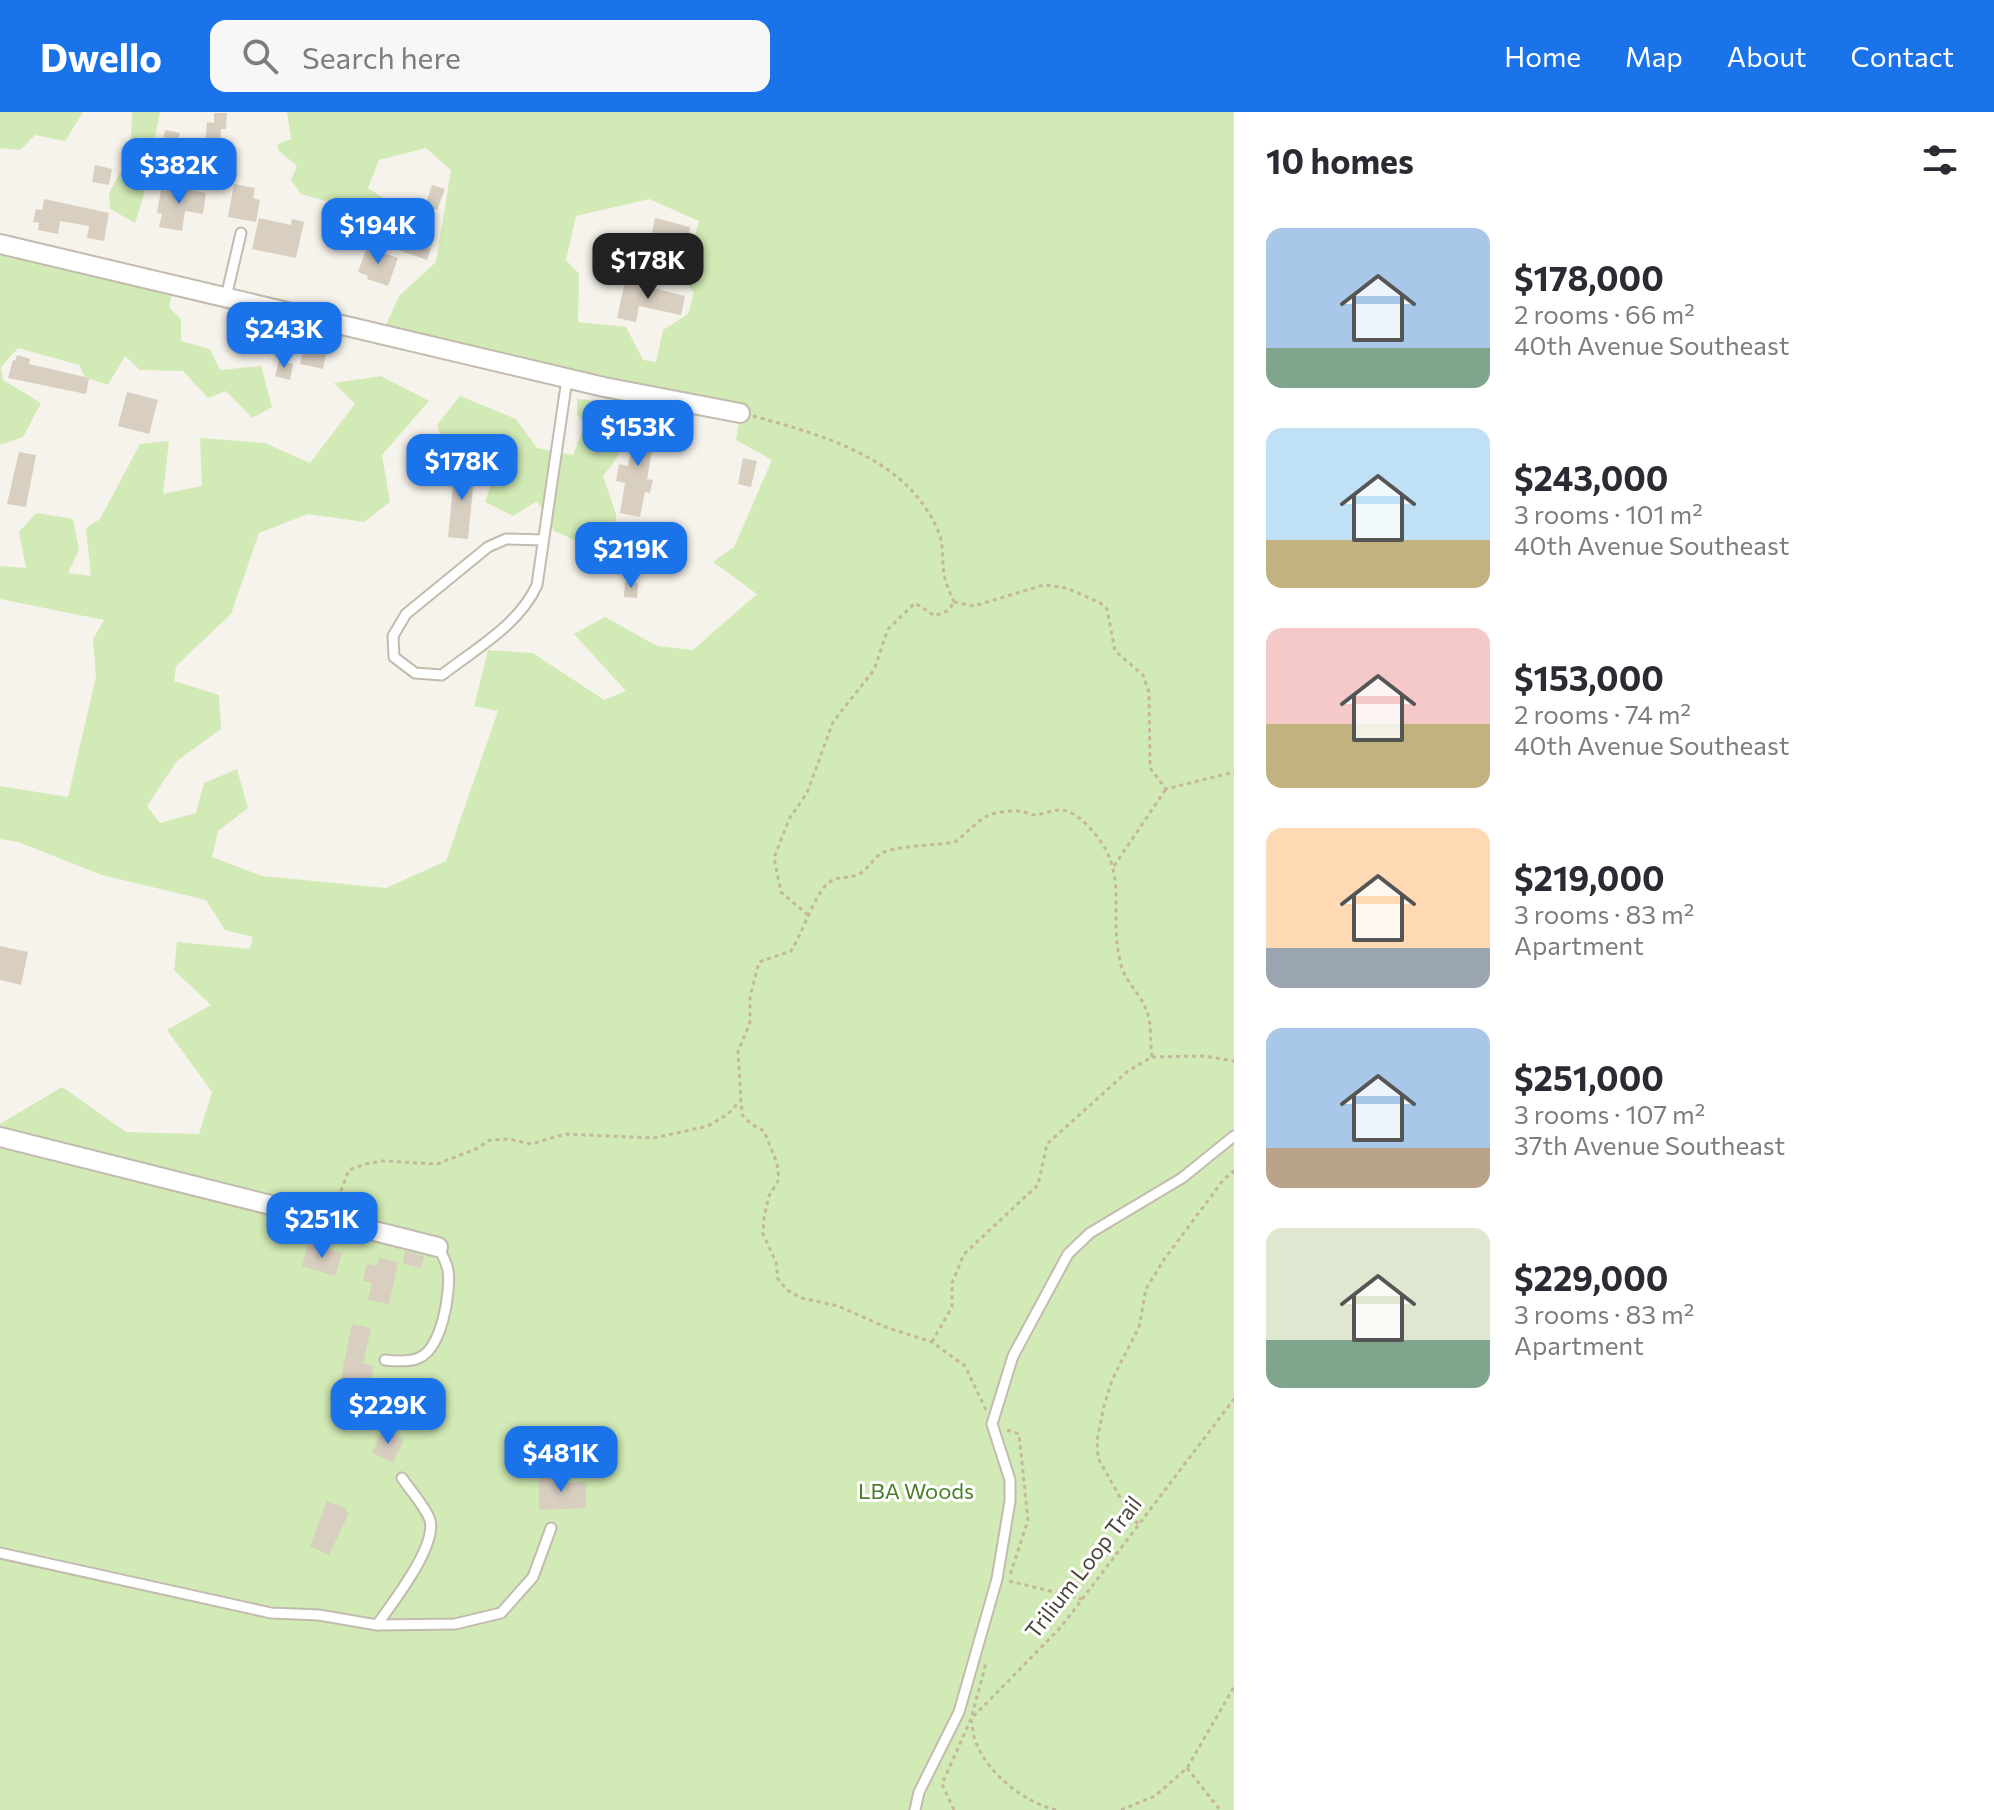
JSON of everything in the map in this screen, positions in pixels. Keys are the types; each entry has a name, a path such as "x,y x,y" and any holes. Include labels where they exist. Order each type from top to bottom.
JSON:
{"street":[{"path":"0,244 567,379 740,413"},
{"path":"0,1137 438,1247"}],"lane":[{"path":"226,297 241,233"},
{"path":"543,540 506,539 488,547 406,614 393,636 394,657 415,673 442,675 510,622 528,604 537,585 567,379"},
{"path":"915,1810 919,1792 959,1712 997,1579 1010,1501 1010,1480 992,1424 1013,1356 1055,1273 1068,1254 1090,1233 1182,1178 1234,1136"},
{"path":"385,1360 417,1359 424,1355 439,1334 448,1278 447,1265 438,1247"},
{"path":"377,1625 406,1582 431,1536 429,1519 402,1478"},
{"path":"0,1553 271,1613 319,1615 377,1625 455,1624 501,1613 533,1577 551,1528"}],"path":[{"path":"740,413 825,436 871,458 890,473 928,507 940,536 945,579 954,602"},
{"path":"954,602 974,606 1044,585 1067,588 1107,609 1115,651 1143,675 1149,692 1150,768 1166,789"},
{"path":"808,916 781,892 774,858 789,819 807,793 833,722 874,670 888,629 906,608 915,603 935,616 949,610 954,602"},
{"path":"1114,866 1166,789 1234,772"},
{"path":"1152,1057 1148,1011 1119,961 1114,866 1100,841 1078,815 1061,809 1036,815 1023,811 990,813 981,817 955,842 884,851 856,876 845,875 833,879 823,889 791,951 759,962 750,997 750,1022 738,1052 742,1115 764,1131 777,1163 779,1179 769,1196 763,1234 776,1262 778,1279 787,1290 801,1298 838,1306 888,1328 932,1342 952,1307 952,1283 964,1254 1038,1185 1047,1144 1128,1071 1152,1057 1203,1056 1234,1061"},
{"path":"331,1219 349,1170 365,1164 403,1161 437,1164 476,1149 490,1140 509,1139 531,1144 565,1134 654,1138 708,1126 728,1114 740,1101"},
{"path":"1138,1524 1098,1458 1097,1440 1104,1406 1112,1380 1139,1327 1146,1289 1224,1179 1234,1171"},
{"name":"Trilium Loop Trail","path":"1056,1810 1038,1805 1014,1789 999,1774 976,1744 971,1719 1061,1627 1234,1399"},
{"path":"997,1579 1082,1599"},
{"path":"1121,1810 1155,1796 1187,1768 1234,1687"},
{"path":"1187,1768 1220,1810"}],"green space":[{"path":"0,112 83,112 65,141 35,135 20,150 0,148"},
{"path":"132,112 160,112 135,223 110,209 109,193 130,155"},
{"name":"LBA Woods","path":"287,112 1234,112 1234,1810 0,1810 0,1124 62,1087 126,1132 199,1134 212,1092 167,1030 211,1005 174,970 177,942 250,949 253,937 225,930 206,900 102,875 18,842 0,839 0,786 68,797 96,677 93,639 104,620 0,599 0,566 26,568 19,532 36,513 73,519 79,550 68,573 91,576 86,528 100,519 140,444 169,441 163,494 202,486 200,438 265,443 310,463 355,404 334,383 381,376 429,401 382,455 390,502 364,522 308,514 259,533 231,614 176,666 174,681 219,695 221,729 177,761 147,806 160,823 196,813 204,783 237,769 248,808 218,831 212,857 262,876 386,888 446,861 498,711 474,706 488,650 533,653 604,700 626,691 574,634 605,617 657,646 693,650 757,594 713,562 734,547 772,460 736,440 740,413 382,334 399,296 436,262 451,170 426,148 379,160 368,188 394,205 390,219 301,194 291,180 297,166 278,150 278,144 291,139","holes":["649,199 699,221 683,278 694,293 688,314 663,330 656,362 643,360 626,327 578,322 579,274 566,260 576,216"]},
{"path":"0,244 174,285 169,307 181,319 181,341 210,349 220,370 261,366 272,407 252,418 226,391 208,398 183,371 140,370 125,356 108,385 85,377 79,365 18,348 1,367 3,380 41,403 23,437 0,445"},
{"path":"460,396 516,419 537,448 573,455 585,425 577,415 577,399 601,401 622,438 618,454 603,476 616,514 615,538 591,547 554,531 537,501 513,516 485,502 495,472 490,448 443,440 437,425"}],"building":[{"path":"214,113 227,113 226,129 221,129 220,143 205,142 207,122 214,123"},
{"path":"165,130 180,133 178,140 191,143 186,164 159,157"},
{"path":"95,165 112,169 109,185 92,182"},
{"path":"234,184 255,188 253,198 260,200 256,222 228,217"},
{"path":"432,185 445,189 437,210 425,206"},
{"path":"168,186 206,193 203,214 185,211 182,231 159,227 162,214 157,213 161,190 167,191"},
{"path":"44,199 109,213 104,241 87,238 89,226 60,221 58,234 38,230 39,223 33,222 36,209 42,210"},
{"path":"259,218 291,225 292,219 304,222 296,258 252,249"},
{"path":"655,218 690,227 688,238 652,233"},
{"path":"404,228 434,239 427,260 396,249"},
{"path":"367,247 398,258 388,286 367,279 368,276 358,272"},
{"path":"625,281 685,296 681,315 639,306 636,322 617,318"},
{"path":"304,344 327,349 323,369 300,364"},
{"path":"17,355 30,359 29,364 89,378 86,394 8,378"},
{"path":"279,361 293,364 290,380 275,376"},
{"path":"127,392 158,400 149,434 118,426"},
{"path":"642,416 661,423 654,440 647,479 653,480 650,493 645,492 640,517 620,513 625,483 616,481 619,464 628,466"},
{"path":"19,452 36,455 26,507 7,504"},
{"path":"743,458 757,461 751,487 738,484"},
{"path":"455,466 475,468 468,539 448,537"},
{"path":"625,582 638,583 637,598 624,597"},
{"path":"0,946 28,952 21,985 0,980"},
{"path":"308,1244 342,1253 335,1276 302,1266"},
{"path":"405,1251 424,1256 421,1268 403,1264"},
{"path":"379,1258 398,1262 389,1304 368,1300 372,1283 363,1281 367,1264 377,1266"},
{"path":"352,1324 371,1328 363,1363 374,1366 369,1388 340,1382"},
{"path":"382,1430 404,1439 393,1463 372,1453"},
{"path":"539,1477 562,1477 562,1483 586,1482 586,1508 539,1510"},
{"path":"327,1501 347,1509 349,1513 329,1555 310,1546"}]}
